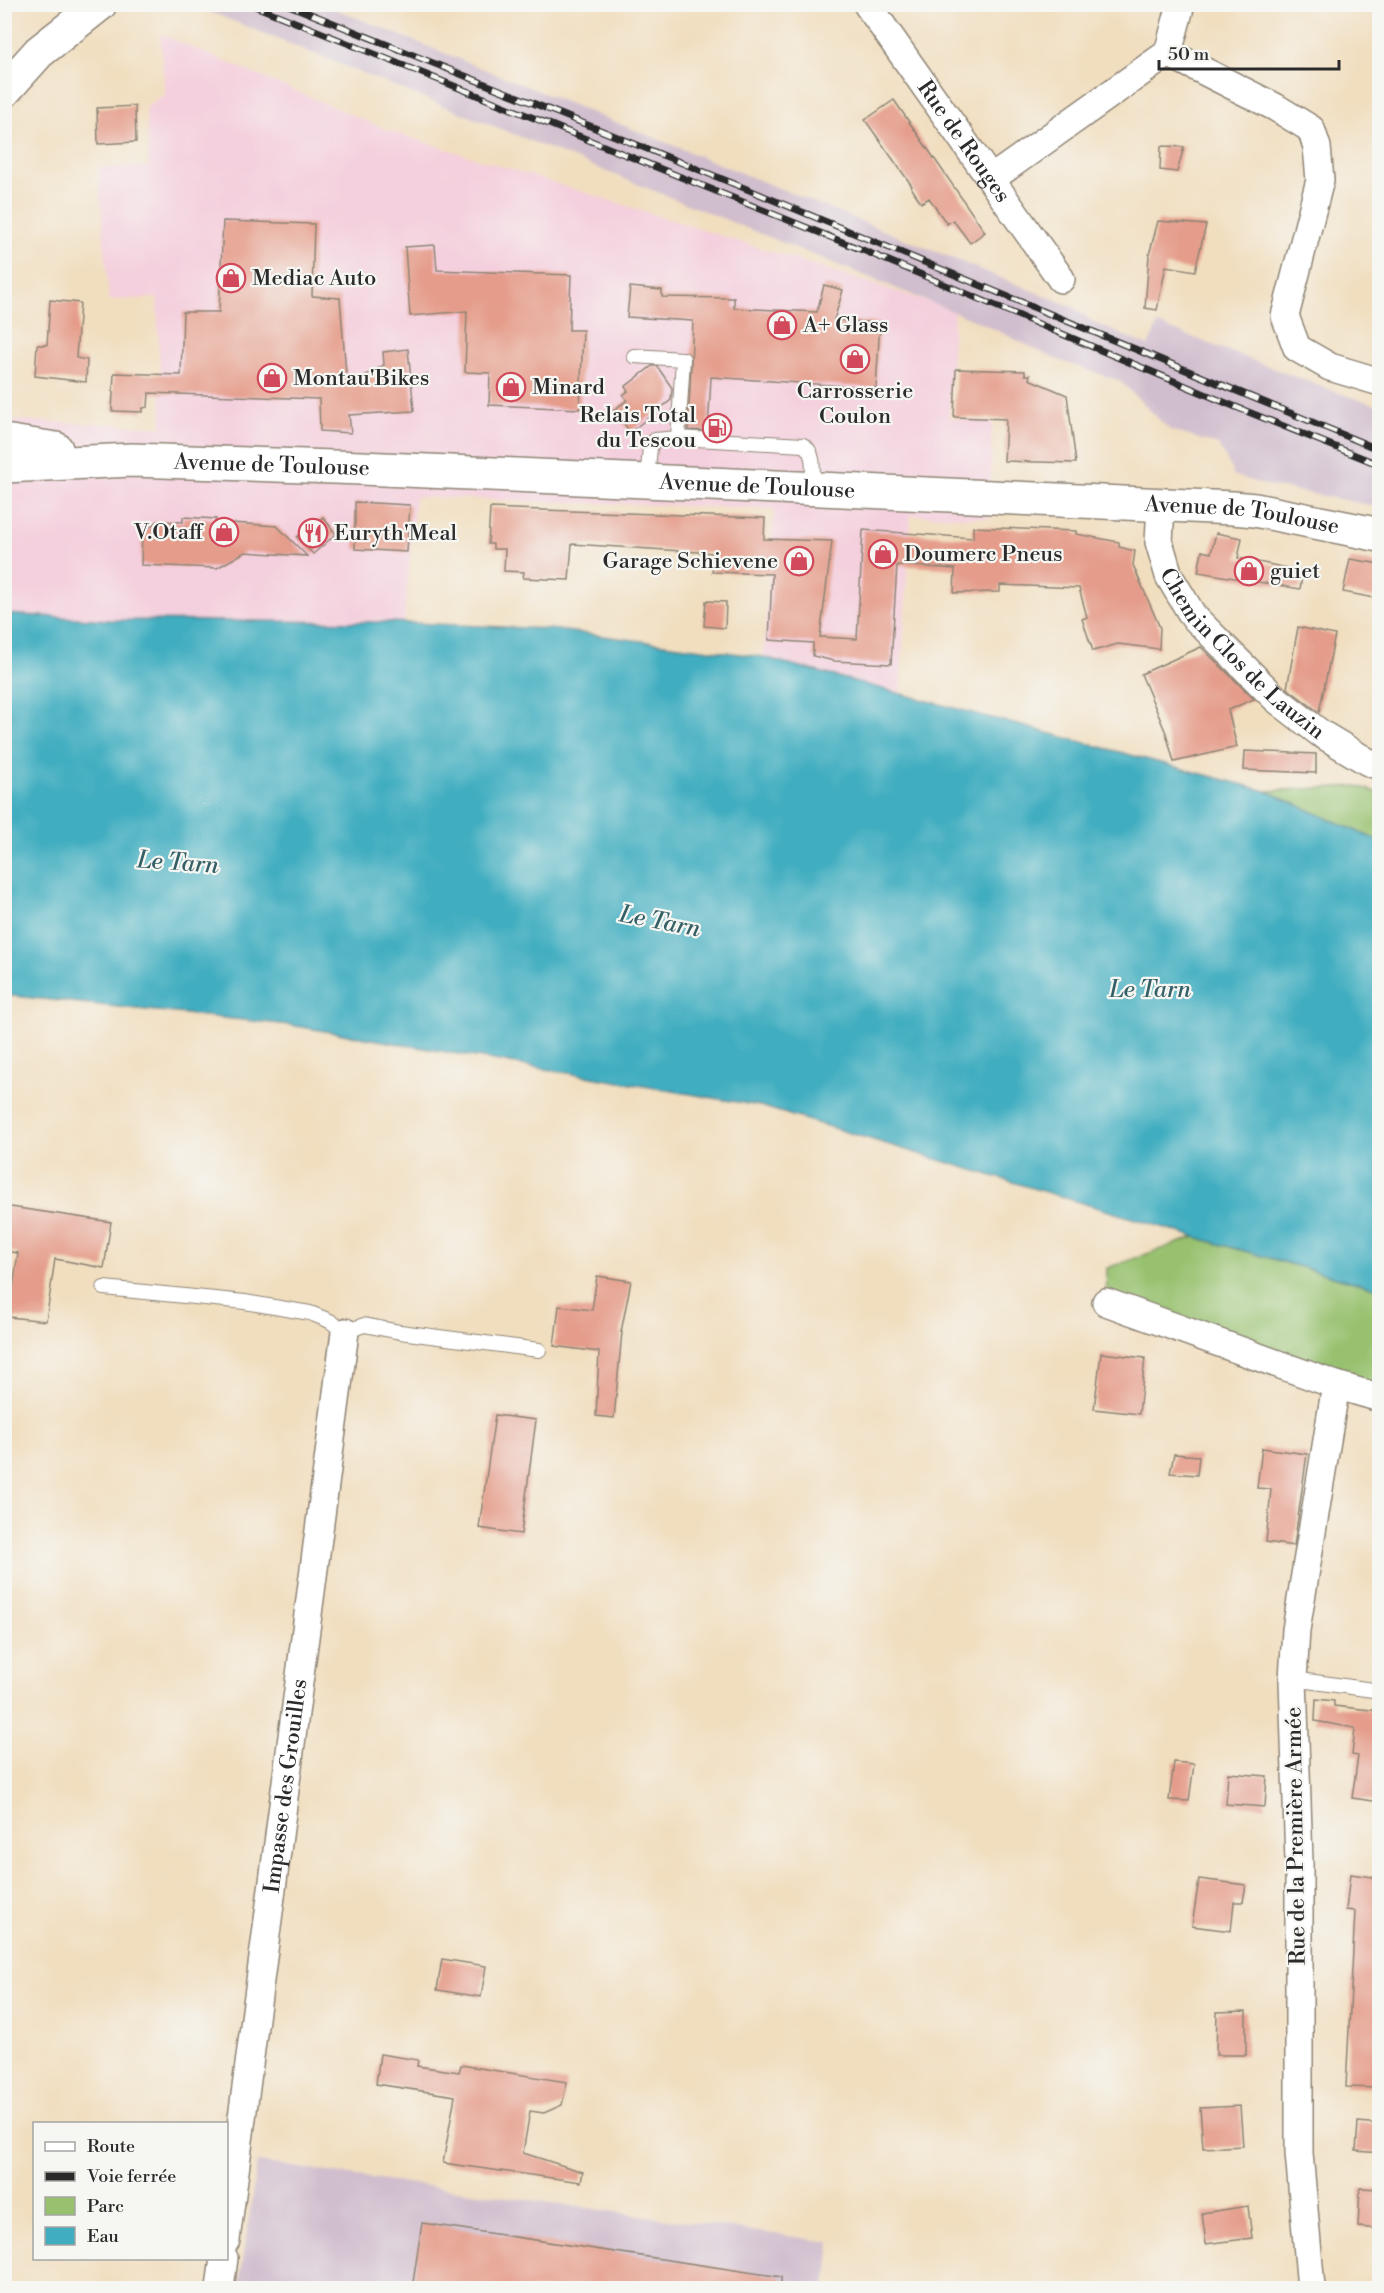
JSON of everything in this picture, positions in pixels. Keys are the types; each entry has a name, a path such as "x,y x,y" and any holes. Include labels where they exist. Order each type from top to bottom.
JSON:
{"main road":[{"path":"4,91 39,52 100,4"},
{"name":"Avenue de Toulouse","path":"4,441 132,460"},
{"name":"Avenue de Toulouse","path":"4,466 132,460 362,468 1161,505 1255,510 1380,535"}],"street":[{"name":"Rue de Rouges","path":"867,4 1061,279"},
{"path":"992,179 1168,53 1181,4"},
{"path":"1168,53 1275,107 1311,129 1317,147 1320,180 1285,316 1297,348 1330,367 1380,382"},
{"name":"Chemin Clos de Lauzin","path":"1161,505 1159,542 1169,576 1193,616 1276,699 1320,733 1368,762 1380,766"},
{"path":"1106,1302 1336,1385 1380,1398"},
{"name":"Impasse des Grouilles","path":"228,2225 345,1332"},
{"name":"Rue de la Première Armée","path":"1311,2289 1302,2211 1299,2153 1299,1862 1293,1679 1296,1630 1336,1385"},
{"path":"220,2289 224,2260"}],"lane":[{"path":"634,356 683,359 678,438"},
{"path":"647,481 650,447 655,440 678,438 803,445 812,455 812,489"},
{"path":"104,1288 245,1302 310,1313 330,1321 345,1332 364,1325 400,1332 539,1350"},
{"path":"1293,1679 1380,1691"}],"shaded area":[{"path":"193,5 325,5 1073,307 1093,322 1148,346 1158,324 1330,390 1379,406 1379,507 1261,484 1233,475 1218,445 1170,430 1120,381 1053,358 988,326 930,302"},
{"path":"160,34 390,131 930,302 954,312 949,418 992,422 990,518 911,515 900,693 763,657 774,509 415,497 404,623 109,620 5,614 5,420 162,427 157,298 109,300 98,168 149,166 146,107 165,94"},
{"path":"257,2162 831,2242 826,2288 239,2288"}],"green space":[{"path":"1357,786 1379,793 1379,841 1266,791"},
{"path":"1195,1237 1379,1289 1379,1398 1106,1302 1107,1268"}],"water":[{"name":"Le Tarn","path":"4,614 109,620 388,622 550,629 763,657 1266,791 1379,841 1379,1289 1195,1237 760,1106 290,1025 5,995"}],"building":[{"path":"894,100 985,232 970,243 953,220 947,224 929,198 921,203 912,186 865,120"},
{"path":"135,106 136,142 98,144 97,108"},
{"path":"1161,146 1184,147 1177,172 1160,170"},
{"path":"223,221 314,224 312,296 340,298 347,386 384,365 383,352 408,349 414,411 349,415 351,433 320,431 319,399 149,393 148,407 143,408 143,412 112,411 114,373 181,375 183,312 219,312"},
{"path":"1158,221 1206,225 1195,271 1166,266 1157,310 1145,308 1149,255"},
{"path":"435,245 437,270 571,275 569,330 583,330 580,409 489,405 490,373 465,372 467,311 410,316 405,247"},
{"path":"824,285 843,290 834,320 880,323 876,388 711,377 708,431 688,430 693,321 627,317 630,287 662,290 662,297 734,298 734,308 817,312"},
{"path":"50,300 80,303 76,358 87,360 86,382 35,376 37,345 47,345"},
{"path":"652,366 657,366 672,388 671,400 630,432 614,410 627,400 623,395 628,391 625,387"},
{"path":"956,369 1025,371 1025,375 1030,375 1029,379 1067,395 1076,463 1004,461 1006,419 954,417"},
{"path":"355,502 410,505 407,552 355,549"},
{"path":"490,508 765,518 764,539 832,541 820,637 857,639 863,530 973,538 973,527 1076,531 1076,534 1119,542 1119,547 1135,551 1133,565 1160,628 1159,649 1118,644 1093,651 1082,619 1087,617 1079,588 1000,585 1000,592 954,593 955,569 897,565 891,664 834,661 813,656 813,643 769,640 772,574 712,572 713,553 572,544 569,580 523,578 524,572 504,571 505,549 493,549 493,544 488,544"},
{"path":"183,517 216,519 215,522 277,526 307,556 245,552 217,568 141,565 142,533 158,521 183,522"},
{"path":"323,517 336,534 313,554 297,537"},
{"path":"1216,533 1242,538 1238,558 1303,571 1300,589 1198,572 1202,551 1211,553"},
{"path":"1350,559 1380,564 1380,599 1343,592"},
{"path":"706,601 726,602 725,628 704,626"},
{"path":"1298,627 1335,635 1319,712 1287,688"},
{"path":"1201,647 1254,699 1228,710 1237,747 1174,762 1166,733 1141,674"},
{"path":"1245,751 1316,754 1316,773 1244,770"},
{"path":"4,1206 111,1222 104,1268 55,1259 46,1321 9,1317 18,1253 4,1251"},
{"path":"597,1276 631,1281 621,1332 614,1418 596,1416 599,1352 554,1346 559,1306 592,1310"},
{"path":"1101,1353 1145,1358 1139,1414 1094,1409"},
{"path":"495,1415 536,1420 521,1534 479,1528"},
{"path":"1262,1448 1307,1454 1294,1546 1266,1542 1271,1489 1257,1488"},
{"path":"1174,1454 1199,1456 1197,1475 1170,1473"},
{"path":"1316,1699 1334,1701 1334,1706 1380,1711 1380,1802 1352,1798 1358,1756 1352,1755 1355,1728 1315,1721"},
{"path":"1174,1762 1194,1764 1189,1801 1169,1800"},
{"path":"1228,1773 1267,1776 1265,1807 1226,1804"},
{"path":"1350,1874 1380,1878 1380,2027 1377,2052 1380,2052 1380,2088 1346,2087 1355,1911 1346,1910"},
{"path":"1199,1879 1246,1885 1243,1902 1234,1902 1231,1931 1192,1926"},
{"path":"442,1959 486,1966 481,1997 437,1990"},
{"path":"1246,2011 1246,2055 1216,2055 1217,2012"},
{"path":"380,2054 418,2060 417,2066 459,2072 461,2065 567,2082 562,2105 544,2113 530,2111 523,2153 583,2172 581,2182 443,2163 455,2096 376,2084"},
{"path":"1240,2106 1243,2146 1203,2148 1200,2108"},
{"path":"1358,2122 1380,2124 1380,2153 1356,2151"},
{"path":"1360,2188 1380,2189 1380,2229 1358,2227"},
{"path":"1248,2206 1252,2238 1206,2244 1202,2213"},
{"path":"422,2223 781,2277 781,2289 412,2289"}],"railway":[{"path":"250,4 865,251 1380,465"},
{"path":"286,4 737,185 1380,450"}],"place":[{"name":"Mediac Auto","path":"231,278"},
{"name":"A+ Glass","path":"782,325"},
{"name":"Carrosserie Coulon","path":"855,359"},
{"name":"Montau'Bikes","path":"272,378"},
{"name":"Minard","path":"511,387"},
{"name":"Relais Total du Tescou","path":"717,428"},
{"name":"V.Otaff","path":"224,532"},
{"name":"Euryth'Meal","path":"313,533"},
{"name":"Doumerc Pneus","path":"883,554"},
{"name":"Garage Schievene","path":"799,561"},
{"name":"guiet","path":"1249,571"}]}
